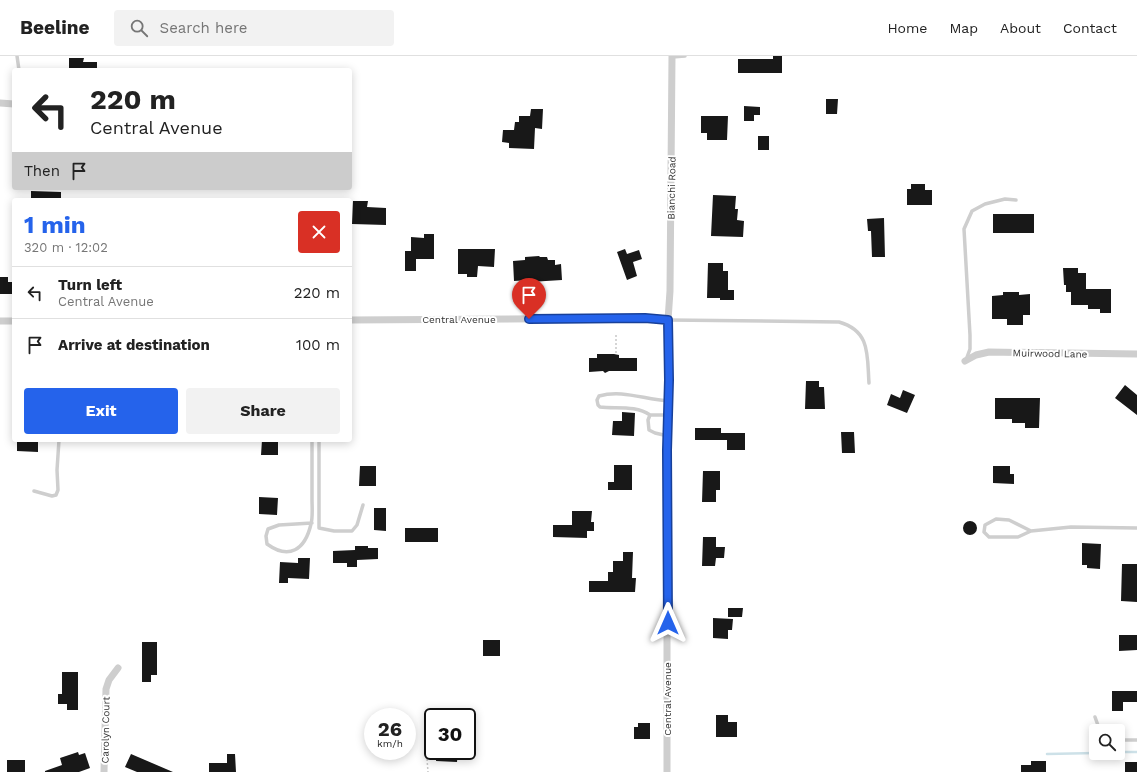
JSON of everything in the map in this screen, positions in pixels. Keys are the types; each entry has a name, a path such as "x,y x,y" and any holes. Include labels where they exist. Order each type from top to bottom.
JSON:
{"street":[{"name":"Bianchi Road","path":"668,320 670,291 672,56"},
{"path":"0,104 12,104"},
{"name":"Central Avenue","path":"352,320 645,318 668,320 667,772"},
{"path":"0,321 12,321"},
{"name":"Muirwood Lane","path":"965,361 976,355 989,352 1137,354"},
{"name":"Carolyn Court","path":"104,772 106,689 109,680 118,668"}],"lane":[{"path":"17,56 19,68"},
{"path":"672,56 685,56"},
{"path":"965,361 970,349 970,335 964,229 972,211 985,204 1005,199 1016,200"},
{"path":"668,320 839,322 850,325 858,331 863,338 866,350 869,383"},
{"path":"668,415 650,415 637,409 600,407 597,400 599,396 613,393 669,401"},
{"path":"650,415 648,420 649,430 668,436"},
{"path":"34,491 52,496 56,495 58,490 59,442"},
{"path":"312,442 312,523 306,540 292,552 284,553 275,550 267,544 266,536 268,529 279,525 312,523"},
{"path":"319,442 319,528 352,531 357,525 362,505"},
{"path":"1031,531 1009,520 996,519 985,525 984,532 989,537 1018,537 1031,531 1071,527 1137,528"},
{"path":"1095,717 1098,724"},
{"path":"1125,740 1137,740"}],"path":[{"path":"616,335 616,355"},
{"path":"427,760 428,772"}],"building":[{"path":"773,56 782,56 782,73 738,73 738,59 773,59"},
{"path":"69,58 84,58 83,62 97,62 97,68 69,68"},
{"path":"826,99 838,99 837,114 826,114"},
{"path":"744,106 760,107 760,115 754,115 754,121 744,121"},
{"path":"531,109 543,109 542,129 535,128 534,149 509,148 509,143 502,142 503,130 514,130 515,122 519,122 519,116 530,116"},
{"path":"701,116 728,116 727,140 707,140 707,133 701,133"},
{"path":"758,136 769,136 769,150 758,150"},
{"path":"911,184 925,184 925,190 932,190 932,205 907,205 907,189 911,189"},
{"path":"31,191 61,192 61,198 31,198"},
{"path":"713,195 736,196 735,209 738,209 737,220 744,221 743,237 711,236"},
{"path":"353,201 368,201 367,207 386,208 386,225 352,224"},
{"path":"993,214 1034,214 1034,233 993,233"},
{"path":"884,218 885,257 872,257 871,231 868,231 867,219"},
{"path":"424,234 434,234 434,259 416,259 416,271 405,271 405,251 411,251 411,237 424,238"},
{"path":"458,249 495,249 494,267 478,266 477,277 467,277 467,274 458,274"},
{"path":"625,249 627,254 639,250 642,259 633,262 637,276 627,280 617,252"},
{"path":"525,257 547,257 548,260 555,260 555,265 561,264 562,280 530,282 530,280 514,281 513,261 525,260"},
{"path":"708,263 723,263 723,271 728,271 728,290 734,290 734,300 707,298"},
{"path":"1063,268 1078,268 1078,273 1086,273 1086,289 1111,289 1111,313 1100,313 1100,309 1088,309 1088,305 1071,305 1071,292 1066,292"},
{"path":"0,277 8,277 8,282 12,282 12,294 0,294"},
{"path":"1003,292 1019,292 1019,295 1030,294 1030,315 1023,315 1023,325 1007,325 1007,319 992,319 992,296 1003,295"},
{"path":"597,354 614,354 619,355 619,358 637,358 637,371 609,371 605,373 603,371 589,372 589,358 597,358"},
{"path":"806,381 819,381 819,387 824,387 825,409 805,409"},
{"path":"1125,385 1137,395 1137,415 1115,398"},
{"path":"903,390 915,395 907,413 887,405 891,394 900,398"},
{"path":"995,398 1040,398 1039,428 1025,428 1025,423 1012,423 1012,419 995,419"},
{"path":"622,412 635,413 634,436 612,435 613,421 622,421"},
{"path":"695,428 721,428 721,433 745,433 745,450 727,450 727,440 695,440"},
{"path":"841,432 854,432 855,453 842,453"},
{"path":"17,442 38,442 38,452 17,451"},
{"path":"262,442 278,442 278,455 261,455"},
{"path":"614,465 632,465 632,490 608,490 608,482 614,482"},
{"path":"360,466 376,466 376,486 359,486"},
{"path":"993,466 1010,466 1010,474 1014,474 1014,484 993,483"},
{"path":"703,471 720,471 720,490 716,490 716,502 702,502"},
{"path":"259,497 278,498 277,515 259,514"},
{"path":"374,508 386,508 386,531 374,530"},
{"path":"572,511 592,511 591,522 594,522 594,531 587,531 587,538 553,537 553,525 572,525"},
{"path":"970,521 975,523 977,528 975,533 970,535 965,533 963,528 965,523"},
{"path":"405,528 438,528 438,542 405,542"},
{"path":"703,537 716,537 716,547 725,547 724,558 716,558 715,566 702,566"},
{"path":"1082,543 1101,544 1100,569 1087,568 1087,565 1082,565"},
{"path":"355,546 378,548 378,559 357,560 357,567 347,567 347,563 333,563 333,551 355,550"},
{"path":"623,552 633,552 632,578 636,578 635,592 589,592 589,581 608,581 608,572 613,572 613,561 623,561"},
{"path":"298,558 310,558 309,579 288,578 288,583 279,583 280,562 298,563"},
{"path":"1122,564 1137,564 1137,602 1121,601"},
{"path":"728,608 743,608 742,617 728,617"},
{"path":"713,618 733,619 732,630 728,630 728,639 713,638"},
{"path":"1119,635 1137,635 1137,650 1119,651"},
{"path":"483,640 500,640 500,656 483,656"},
{"path":"142,642 157,642 157,675 151,675 151,682 142,682"},
{"path":"62,672 78,672 78,710 67,710 67,704 58,704 58,694 62,694"},
{"path":"1112,691 1137,691 1137,702 1123,702 1123,711 1112,711"},
{"path":"716,715 728,715 728,722 737,722 737,737 716,737"},
{"path":"638,723 650,723 650,739 634,739 634,727 638,727"},
{"path":"78,752 79,755 85,753 90,768 79,772 45,772 62,765 60,758"},
{"path":"131,754 173,772 137,772 125,767"},
{"path":"227,754 235,754 236,772 209,772 209,763 227,763"},
{"path":"7,760 25,760 25,772 7,772"},
{"path":"436,760 457,760 457,762"},
{"path":"1031,761 1046,761 1046,772 1021,772 1021,765 1031,765"},
{"path":"1125,762 1137,762 1137,772 1125,772"}],"waterway":[{"path":"1125,752 1137,752"},
{"path":"1047,754 1089,753"}],"route":[{"path":"529,319 645,318 668,320 668,623"}]}
